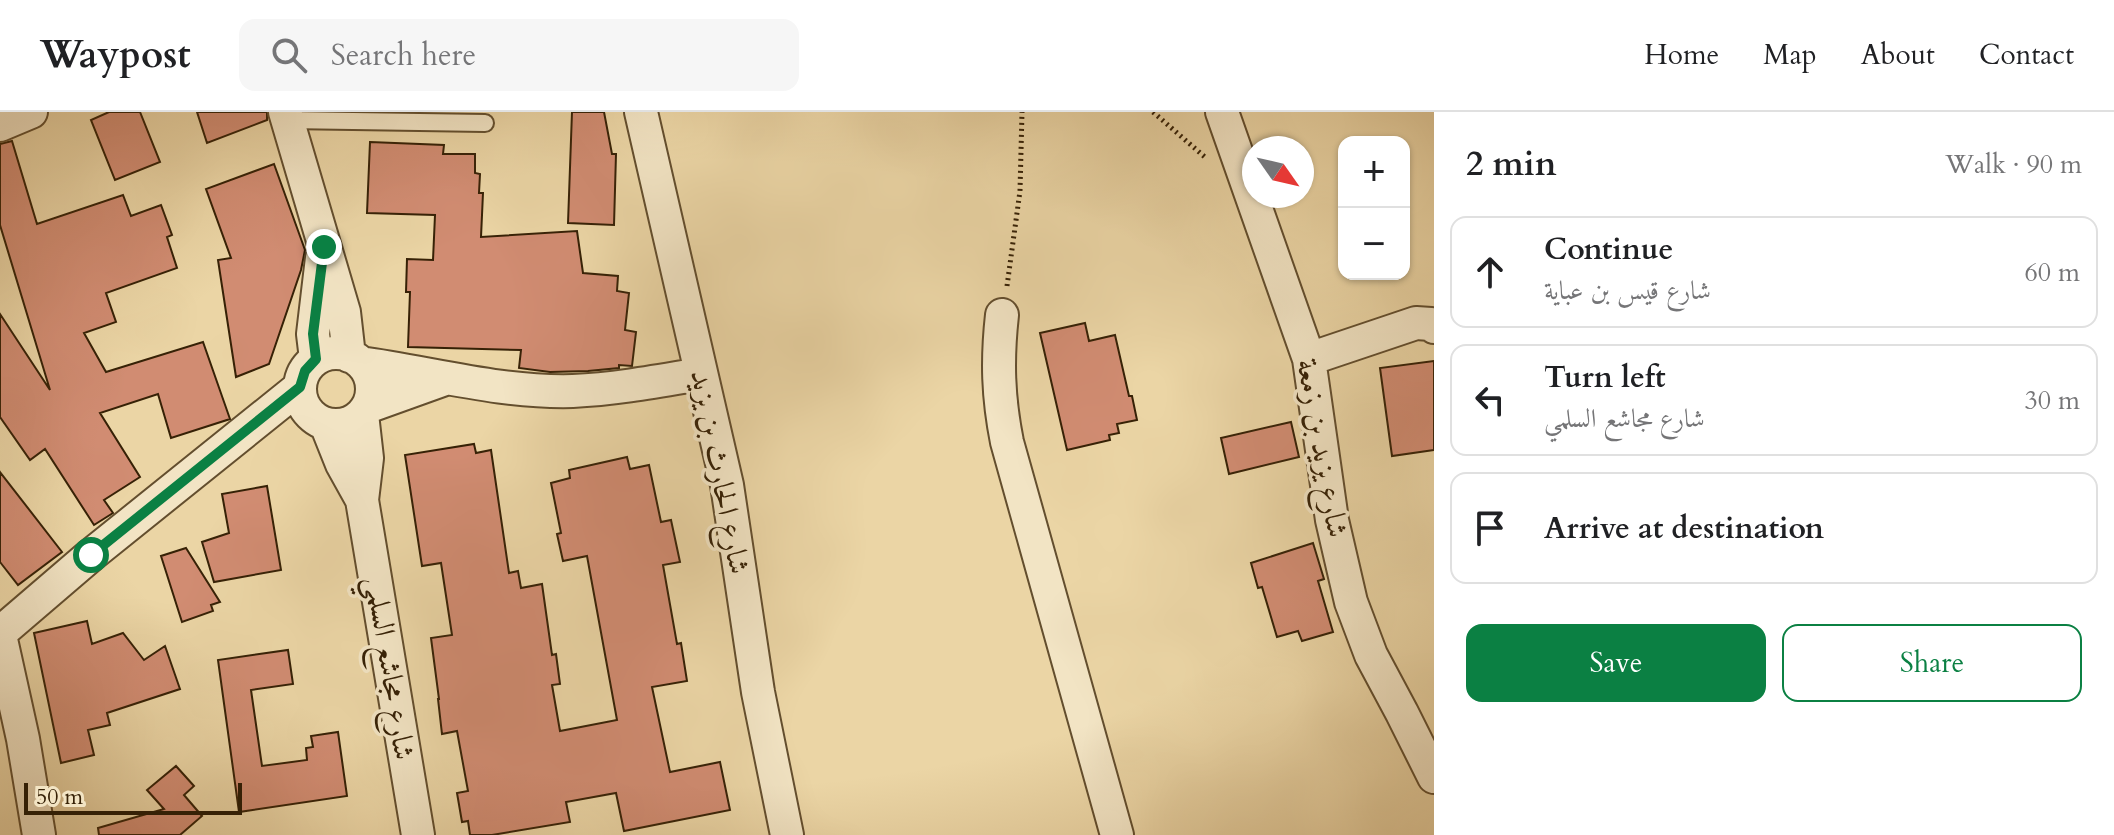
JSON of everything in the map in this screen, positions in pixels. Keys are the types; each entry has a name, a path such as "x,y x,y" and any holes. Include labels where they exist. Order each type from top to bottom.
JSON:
{"street":[{"path":"0,125 31,112"},
{"name":"شارع الحارث بن يزيد","path":"641,112 727,485 758,692 787,835"},
{"name":"شارع يزيد بن زمعة","path":"1222,112 1309,359 1332,520 1351,602 1371,655 1434,777"},
{"path":"286,116 344,312 355,360 368,373 372,384 371,396 364,411"},
{"path":"316,359 313,334 324,247"},
{"path":"1002,315 998,378 1007,442 1117,835"},
{"path":"1309,359 1416,323 1434,327"},
{"path":"320,421 303,404 300,387 305,371 316,359 332,353 445,379 515,388 573,391 701,374"},
{"path":"237,436 303,422 345,424 364,411 445,379"},
{"path":"39,835 23,739 0,634 91,555 300,387"},
{"name":"شارع مجاشع السلمي","path":"364,411 367,458 362,500 418,835"},
{"name":"شارع مجاشع السلمي","path":"320,421 362,500"}],"lane":[{"path":"286,116 485,123"}],"path":[{"path":"1002,315 1020,191 1022,112"}],"building":[{"path":"109,112 140,112 160,162 115,180 91,120"},
{"path":"197,112 267,112 267,120 207,143"},
{"path":"572,112 604,112 612,154 616,154 614,225 568,223"},
{"path":"12,141 37,224 123,195 131,216 161,205 172,235 167,237 177,268 106,293 116,322 84,333 106,372 203,342 230,419 171,438 158,394 100,413 140,477 104,500 113,513 94,525 45,449 30,460 0,417 0,314 50,390 0,225 0,144"},
{"path":"370,142 444,145 443,154 475,154 475,173 480,174 479,193 483,193 481,237 577,231 583,273 618,276 617,291 629,293 625,330 636,332 632,366 550,372 519,368 521,350 408,347 410,292 406,292 407,259 433,260 435,215 367,213"},
{"path":"274,164 305,250 269,364 236,377 218,260 231,258 206,189"},
{"path":"1085,323 1089,341 1115,335 1137,420 1117,424 1119,433 1109,435 1110,440 1067,450 1040,333"},
{"path":"1434,361 1434,450 1392,456 1380,368"},
{"path":"1291,422 1299,457 1229,474 1221,438"},
{"path":"474,444 476,453 491,450 509,573 518,571 521,588 542,584 552,655 556,654 560,684 552,685 560,731 617,720 587,556 563,561 551,483 570,478 569,470 627,457 630,469 649,465 661,522 671,520 680,562 663,565 687,681 652,687 670,772 720,762 730,810 624,831 616,793 566,802 570,822 492,835 470,835 468,821 462,822 457,793 468,791 457,731 442,734 431,638 452,635 441,563 422,566 405,455"},
{"path":"0,472 62,552 18,585 0,562"},
{"path":"267,486 281,570 214,582 202,542 229,533 222,494"},
{"path":"1313,543 1324,579 1318,581 1333,632 1302,641 1298,631 1277,637 1262,587 1258,588 1251,563"},
{"path":"186,548 220,602 211,605 213,611 182,622 161,556"},
{"path":"87,621 92,644 123,633 144,660 165,646 180,689 107,713 110,725 88,730 94,755 61,763 34,633"},
{"path":"288,650 293,684 251,690 262,766 307,760 306,748 313,747 311,736 338,732 347,796 239,812 218,660"},
{"path":"176,766 194,786 184,795 202,816 180,835 99,835 98,828 164,809 147,790"}],"route":[{"path":"91,555 300,387 301,378 316,359 313,334 324,247"}]}
